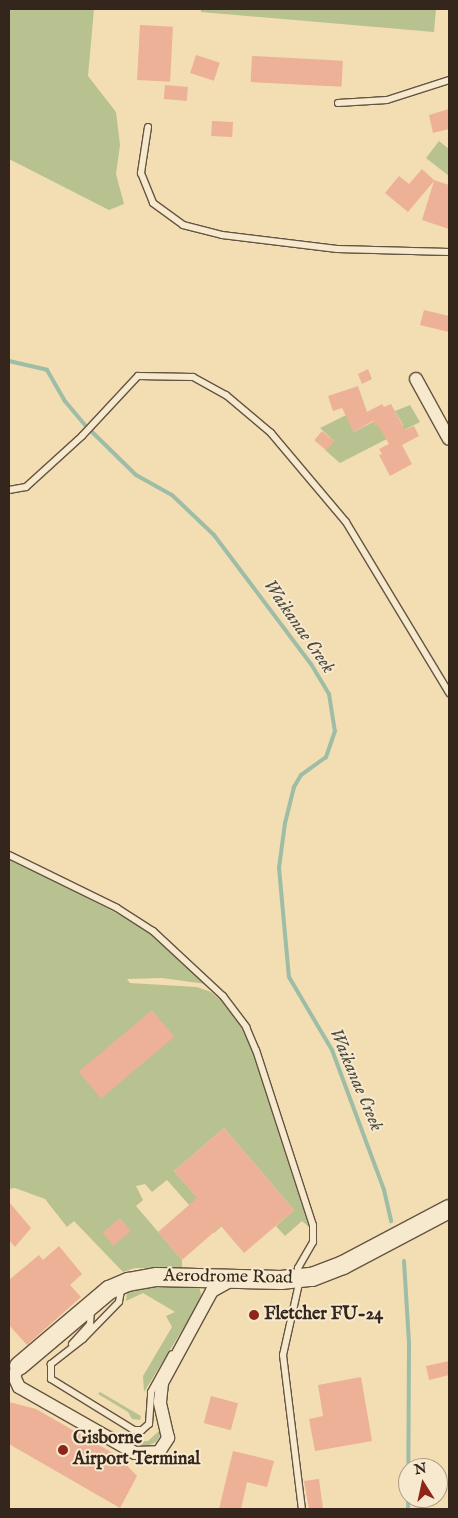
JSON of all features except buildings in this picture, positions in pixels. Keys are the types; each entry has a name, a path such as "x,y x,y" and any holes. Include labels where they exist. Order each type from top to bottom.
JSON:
{"street":[{"path":"416,378 449,439"},
{"name":"Aerodrome Road","path":"20,1366 94,1302 128,1282 157,1277 300,1279 335,1269 449,1209"},
{"path":"20,1366 14,1376 19,1387 135,1453 149,1455 162,1450 167,1441 160,1388 185,1337 215,1287 231,1280 248,1279"}],"lane":[{"path":"338,103 387,100 449,80"},
{"path":"148,127 141,173 153,203 183,226 222,236 337,249 449,252"},
{"path":"9,490 26,487 82,436 138,376 193,377 226,395 271,433 346,522 449,693"},
{"path":"9,855 117,908 153,931 202,975 246,1027 314,1225 313,1242 298,1268 300,1279 283,1355 302,1509"},
{"path":"70,1346 83,1339 108,1310 119,1302 122,1287 128,1282"},
{"path":"94,1302 90,1324 51,1364 51,1379 140,1431 149,1425 152,1388 185,1337"}],"green space":[{"path":"9,9 94,9 88,76 116,112 120,145 116,174 124,204 109,210 9,159"},
{"path":"201,9 436,9 434,32 201,12"},
{"path":"439,141 449,149 449,176 426,158"},
{"path":"410,405 420,422 340,463 325,450 334,441 320,428 346,415 354,432 373,422 381,423 387,434 403,425 395,411"},
{"path":"9,858 134,922 162,942 206,984 162,978 127,979 130,983 197,987 211,992 223,1002 241,1027 252,1050 309,1227 302,1221 285,1236 276,1226 294,1210 224,1128 174,1171 222,1226 214,1233 167,1180 152,1192 145,1184 136,1186 143,1200 136,1206 182,1260 182,1268 135,1268 123,1272 74,1221 67,1227 45,1199 15,1188 9,1189"},
{"path":"199,1286 202,1298 144,1392 143,1376 172,1327 166,1316 175,1312 143,1293 126,1301 127,1292 149,1287"},
{"path":"100,1392 141,1416 140,1420 132,1419 128,1412 98,1394"},
{"path":"108,1428 134,1442 148,1441 159,1431 161,1434 156,1442 145,1447 129,1443"}],"waterway":[{"name":"Waikanae Creek","path":"9,361 47,370 64,400 86,426 136,475 172,495 214,535 311,664 329,694 335,731 326,757 301,775 294,787 285,823 279,868 289,977 332,1050 384,1190 391,1221"},
{"name":"Waikanae Creek","path":"404,1261 409,1343 408,1509"}],"place":[{"name":"Fletcher FU-24","path":"254,1315"},
{"name":"Gisborne Airport Terminal","path":"63,1450"}]}
